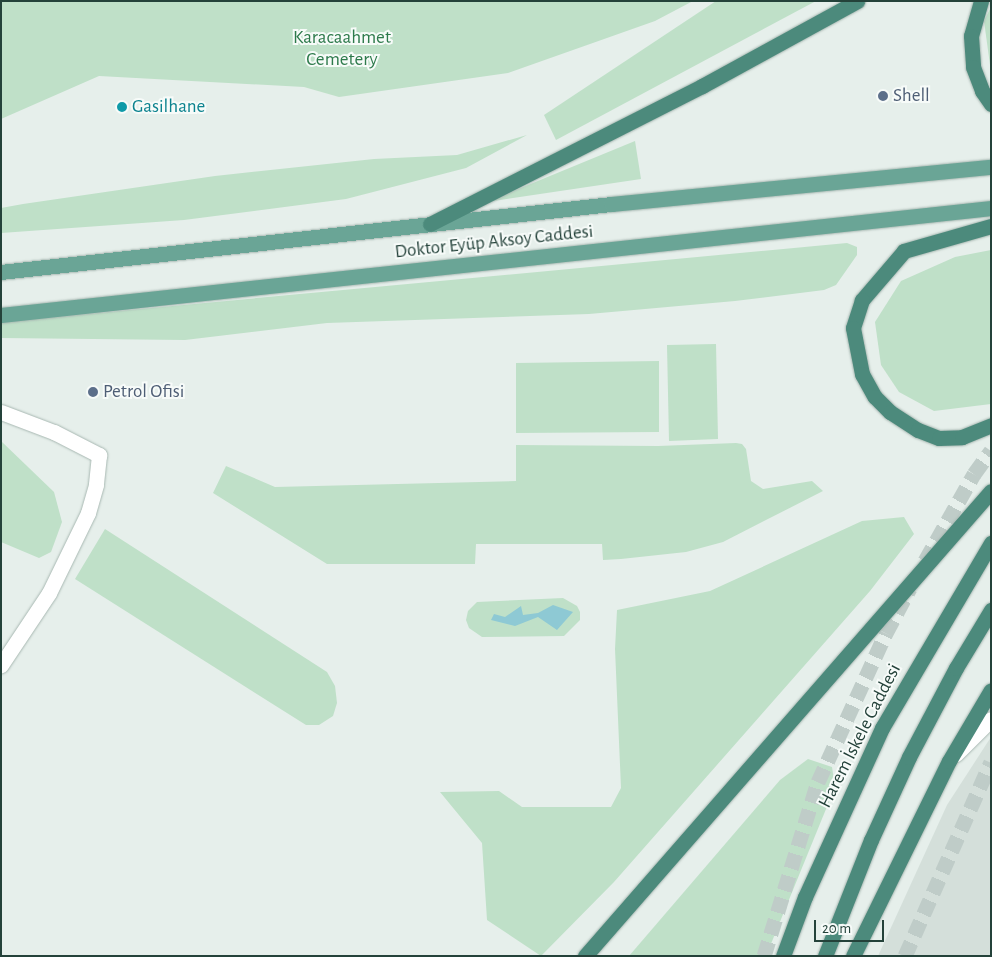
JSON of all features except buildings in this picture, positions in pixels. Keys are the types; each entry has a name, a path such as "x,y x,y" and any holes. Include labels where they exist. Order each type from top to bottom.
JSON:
{"highway":[{"path":"430,224 702,86 857,1"},
{"path":"981,1 971,36 973,67 982,91 991,104"},
{"path":"991,226 904,251 862,300 852,328 862,374 875,397 890,412 918,430 939,438 962,437 991,425"},
{"path":"584,956 991,491"},
{"name":"Harem İskele Caddesi","path":"783,956 805,897 882,728 991,543"},
{"path":"825,956 871,840 910,757 956,668 991,610"},
{"path":"853,956 950,760 991,690"}],"main road":[{"name":"Doktor Eyüp Aksoy Caddesi","path":"1,272 430,224 991,167"},
{"name":"Doktor Eyüp Aksoy Caddesi","path":"1,315 991,208"}],"street":[{"path":"1,412 54,432 99,455 96,484 88,513 48,593 1,665"},
{"path":"950,760 991,719"}],"shaded area":[{"path":"991,737 991,956 878,956 947,805"}],"green space":[{"name":"Karacaahmet Cemetery","path":"1,1 693,1 655,21 508,73 339,97 304,87 99,76 1,119"},
{"path":"716,1 816,1 556,140 544,115"},
{"path":"991,7 991,72 984,21"},
{"path":"527,135 466,168 346,199 184,220 1,233 1,208 215,176 374,159 457,155"},
{"path":"635,141 641,179 487,202"},
{"path":"847,243 857,247 857,255 836,285 824,290 735,301 589,314 327,323 185,340 1,338 1,322"},
{"path":"991,250 991,404 934,411 899,392 881,365 875,322 901,281 955,257"},
{"path":"716,344 718,439 669,441 667,345"},
{"path":"659,361 659,432 516,433 516,363"},
{"path":"1,441 54,492 62,522 51,552 39,558 1,542"},
{"path":"742,444 746,449 751,481 763,489 812,481 823,491 723,542 686,552 621,559 603,560 602,544 476,544 475,564 327,564 213,493 226,466 275,487 516,481 516,445 658,446"},
{"path":"904,517 914,534 870,591 614,882 541,956 487,920 482,843 440,792 499,791 522,807 611,807 621,788 615,649 617,610 710,591 862,521"},
{"path":"105,529 327,672 335,686 337,703 333,716 319,725 306,725 75,579"},
{"path":"563,598 577,606 580,612 580,620 564,636 482,637 469,628 466,620 468,611 477,602"},
{"path":"808,759 832,767 835,787 766,956 629,956 780,780"}],"water":[{"path":"553,605 573,612 557,630 538,617 515,626 491,620 494,614 505,617 521,606 523,615 538,613"}],"tunnel":[{"path":"925,561 974,474 991,451"},
{"path":"764,956 818,782 886,633 910,588"},
{"path":"905,956 991,762"}],"place":[{"name":"Shell","path":"883,96"},
{"name":"Gasilhane","path":"122,107"},
{"name":"Petrol Ofisi","path":"93,392"}]}
